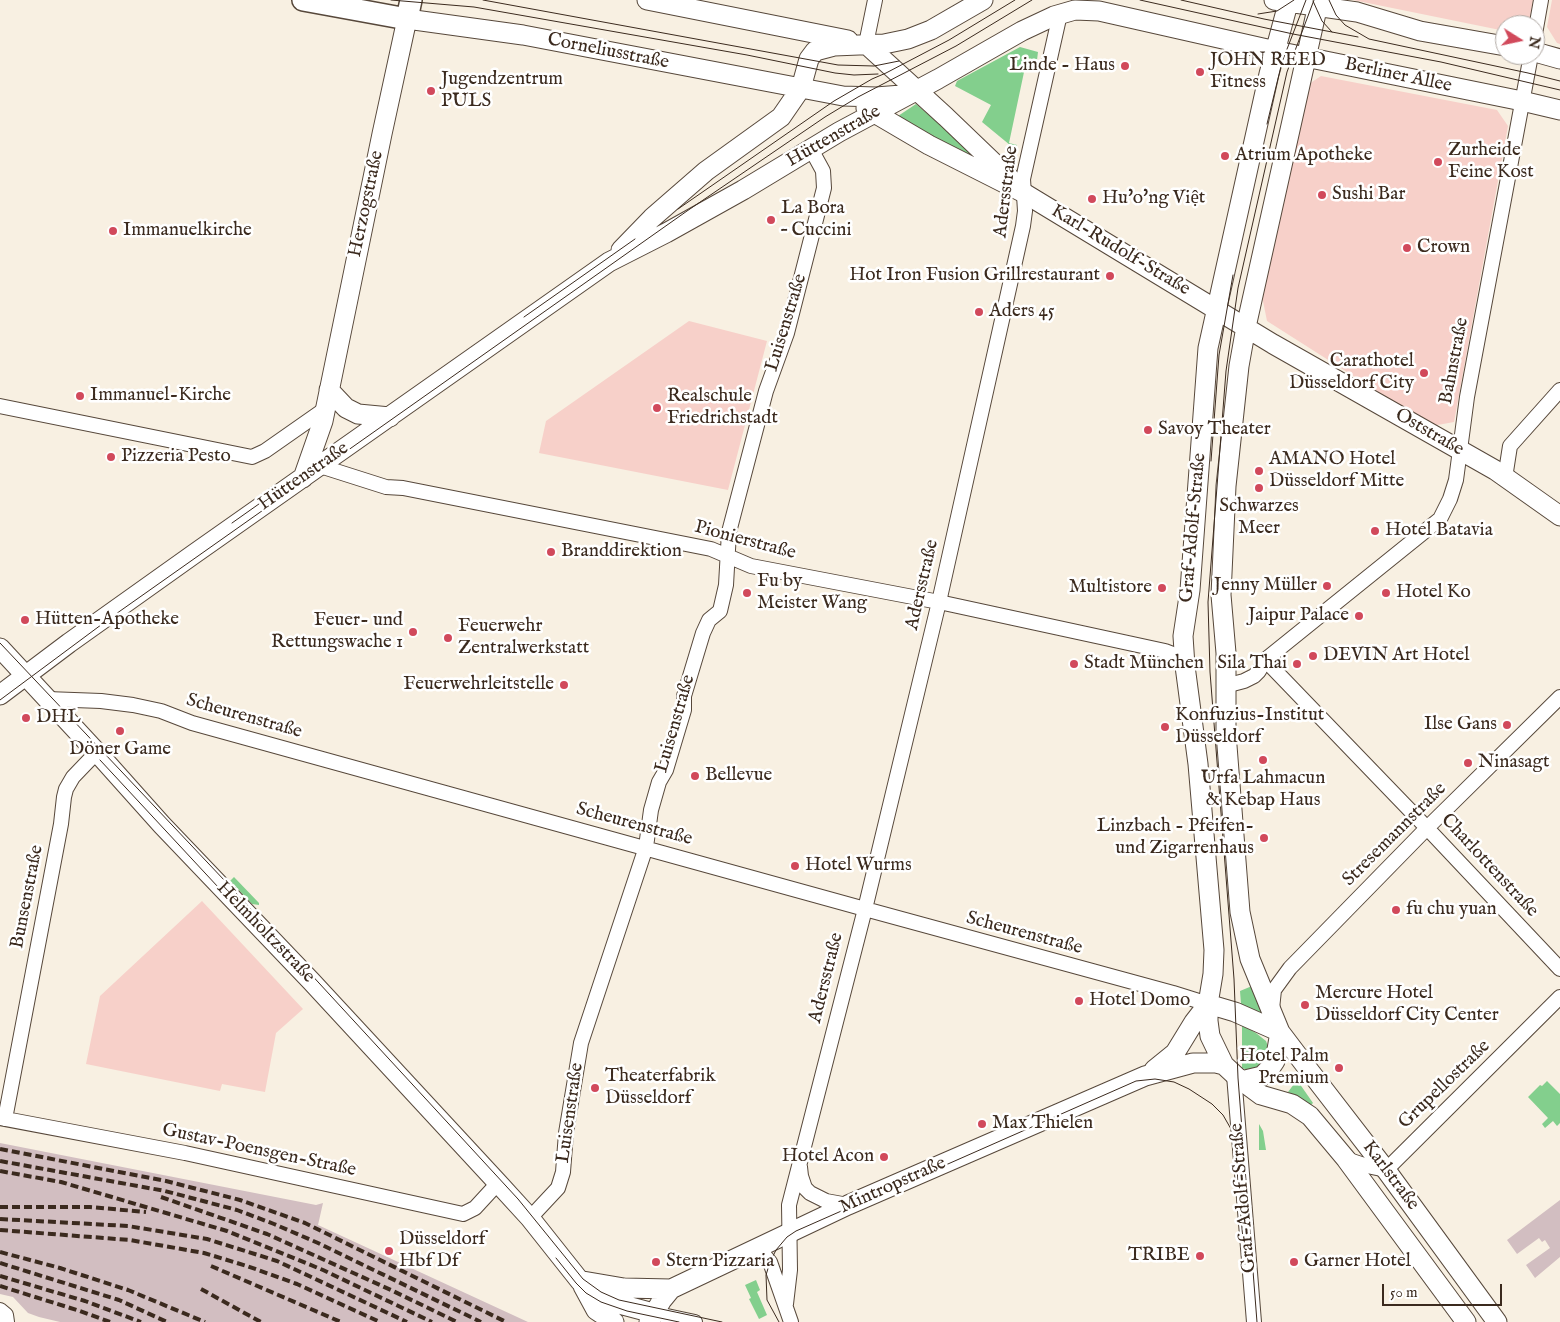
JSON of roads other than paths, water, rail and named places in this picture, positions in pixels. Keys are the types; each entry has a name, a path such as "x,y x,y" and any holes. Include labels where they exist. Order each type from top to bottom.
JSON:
{"main road":[{"name":"Corneliusstraße","path":"303,0 409,10 523,35 843,96 883,97 915,92"},
{"path":"647,0 866,44"},
{"name":"Hüttenstraße","path":"609,262 652,218 706,171 781,117 801,88 809,59 815,51 834,46 884,44 913,38 946,22 983,0"},
{"path":"1284,1 1319,3 1420,31 1495,44"},
{"name":"Graf-Adolf-Straße","path":"1233,1073 1210,1036 1208,1021 1214,950 1198,764 1185,666 1183,636 1190,590 1206,366 1216,310 1276,51 1284,1"},
{"name":"Graf-Adolf-Straße","path":"1280,1032 1250,959 1240,912 1227,743 1226,653 1221,586 1226,486 1239,366 1256,277 1319,3"},
{"name":"Herzogstraße","path":"303,478 323,421 409,10"},
{"name":"Berliner Allee","path":"1060,14 1075,10 1099,11 1276,51 1560,110"},
{"name":"Hüttenstraße","path":"0,695 609,262 666,233 839,132 915,92 1022,31 1060,14"},
{"name":"Karl-Rudolf-Straße","path":"866,44 915,92 999,166 1024,193"},
{"path":"1545,55 1560,59"},
{"name":"Karl-Rudolf-Straße","path":"843,96 876,113 929,145 1024,193 1216,310"},
{"name":"Oststraße","path":"1216,310 1505,478 1560,516"},
{"path":"329,390 340,403 351,411 366,416 390,417"},
{"name":"Helmholtzstraße","path":"0,648 162,825 311,981 530,1218"},
{"path":"1208,1004 1235,1012 1280,1032 1275,1061 1262,1076 1233,1073"},
{"name":"Graf-Adolf-Straße","path":"1182,1043 1194,1022 1208,1004"},
{"name":"Karlstraße","path":"1280,1032 1386,1170 1497,1322"},
{"name":"Mintropstraße","path":"1144,1076 1171,1057 1182,1043"},
{"name":"Mintropstraße","path":"651,1317 671,1289 848,1206 1144,1076 1194,1063 1216,1062 1233,1073"},
{"name":"Karlstraße","path":"1233,1073 1261,1095 1292,1104 1310,1116 1346,1159 1466,1322"},
{"path":"530,1218 580,1281 596,1310 614,1322"},
{"path":"580,1281 624,1288 671,1289"},
{"path":"580,1281 601,1297 651,1317"}],"street":[{"path":"866,44 875,0"},
{"path":"1539,15 1542,0"},
{"name":"Adersstraße","path":"786,1304 790,1270 789,1205 865,909 939,602 1023,226 1025,211 1023,179 1060,14"},
{"name":"Bahnstraße","path":"1225,686 1254,676 1259,671 1264,660 1440,519 1450,499 1456,480 1458,450 1466,397 1529,65"},
{"name":"Luisenstraße","path":"530,1218 558,1188 563,1172 566,1133 581,1044 646,848 651,810 659,782 666,770 672,752 684,710 684,696 703,632 709,620 720,611 726,585 729,532 766,391 787,333 822,198 824,179 811,149"},
{"path":"1505,478 1510,446 1560,390"},
{"path":"0,406 252,457 265,451 325,409"},
{"name":"Pionierstraße","path":"320,466 386,487 403,488 701,547 752,566 939,602 1164,651 1178,656 1185,666"},
{"name":"Charlottenstraße","path":"1264,660 1560,969"},
{"name":"Stresemannstraße","path":"1272,1009 1274,990 1290,968 1427,828 1560,697"},
{"name":"Scheurenstraße","path":"47,699 133,704 192,723 1141,985 1173,992 1208,1004"},
{"name":"Bunsenstraße","path":"2,1118 59,834 64,796 73,777 97,752"},
{"name":"Grupellostraße","path":"1386,1170 1560,997"},
{"name":"Graf-Adolf-Straße","path":"1233,1073 1254,1322"},
{"name":"Gustav-Poensgen-Straße","path":"2,1118 185,1153 463,1214 475,1208 498,1183"},
{"path":"1346,1159 1386,1170"},
{"name":"Adersstraße","path":"799,1161 800,1176 805,1188 810,1193 826,1201 848,1206"},
{"name":"Adersstraße","path":"752,1250 768,1259 791,1322"},
{"path":"651,1317 695,1322"}],"tram line":[{"path":"391,0 474,7 747,55 835,73 854,75 878,74"},
{"path":"483,0 838,65 874,66 899,61"},
{"path":"678,209 834,101 872,79 949,40 1015,0"},
{"path":"0,700 113,616 687,211 825,117 858,97 956,46 1032,0"},
{"path":"1140,0 1293,34 1441,62 1560,90"},
{"path":"1181,0 1264,19 1358,37"},
{"path":"1258,14 1277,11 1294,0"},
{"path":"1267,124 1282,62 1306,0"},
{"path":"1257,1322 1238,1078 1234,979 1210,672 1208,602 1226,371 1238,288 1287,72 1314,0"},
{"path":"1329,0 1336,15 1345,25 1369,39 1560,81"},
{"path":"1313,1 1322,21 1332,32"},
{"path":"524,317 635,239"},
{"path":"1211,461 1219,355 1233,275"},
{"path":"232,523 324,458"},
{"path":"0,643 225,881 518,1199 583,1279 601,1292 619,1300 722,1322"},
{"path":"100,760 284,958"},
{"path":"779,1322 767,1300 766,1275 776,1250 787,1237 796,1231 1136,1081 1155,1079 1174,1082 1212,1104 1223,1115 1231,1129 1238,1171"},
{"path":"1237,1169 1245,1264"},
{"path":"556,1258 586,1293 601,1302 627,1311 679,1322"}],"railway":[{"path":"0,1149 166,1181 240,1200 305,1223 506,1322"},
{"path":"0,1161 165,1191 237,1210 318,1243 481,1322"},
{"path":"0,1171 61,1182 227,1231 323,1270 432,1322"},
{"path":"161,1197 267,1234 457,1322"},
{"path":"0,1207 90,1207 146,1212"},
{"path":"0,1219 128,1226 207,1239 277,1261 407,1322"},
{"path":"0,1230 130,1240 204,1253 297,1284 380,1322"},
{"path":"0,1252 60,1268 128,1290 205,1322"},
{"path":"0,1263 119,1300 167,1322"},
{"path":"211,1266 341,1322"},
{"path":"0,1276 85,1301 141,1322"},
{"path":"0,1286 110,1322"},
{"path":"201,1289 261,1322"}],"place":[{"name":"Linde - Haus","path":"1125,66"},
{"name":"JOHN REED Fitness","path":"1200,72"},
{"name":"Jugendzentrum PULS","path":"431,91"},
{"name":"Atrium Apotheke","path":"1225,156"},
{"name":"Zurheide Feine Kost","path":"1438,162"},
{"name":"Sushi Bar","path":"1322,195"},
{"name":"Hu'o'ng Việt","path":"1092,199"},
{"name":"La Bora – Cuccini","path":"771,220"},
{"name":"Immanuelkirche","path":"113,231"},
{"name":"Crown","path":"1407,248"},
{"name":"Hot Iron Fusion Grillrestaurant","path":"1110,276"},
{"name":"Aders 45","path":"979,312"},
{"name":"Carathotel Düsseldorf City","path":"1424,373"},
{"name":"Immanuel-Kirche","path":"80,396"},
{"name":"Realschule Friedrichstadt","path":"657,408"},
{"name":"Savoy Theater","path":"1148,430"},
{"name":"Pizzeria Pesto","path":"111,457"},
{"name":"AMANO Hotel Düsseldorf Mitte","path":"1259,471"},
{"name":"Schwarzes Meer","path":"1259,488"},
{"name":"Hotel Batavia","path":"1375,531"},
{"name":"Branddirektion","path":"551,552"},
{"name":"Jenny Müller","path":"1327,586"},
{"name":"Multistore","path":"1162,588"},
{"name":"Fu by Meister Wang","path":"747,593"},
{"name":"Hotel Ko","path":"1386,593"},
{"name":"Jaipur Palace","path":"1359,616"},
{"name":"Hütten-Apotheke","path":"25,620"},
{"name":"Feuer- und Rettungswache 1","path":"413,632"},
{"name":"Feuerwehr Zentralwerkstatt","path":"448,638"},
{"name":"DEVIN Art Hotel","path":"1313,656"},
{"name":"Stadt München","path":"1074,664"},
{"name":"Sila Thai","path":"1297,664"},
{"name":"Feuerwehrleitstelle","path":"564,685"},
{"name":"DHL","path":"26,718"},
{"name":"Ilse Gans","path":"1507,725"},
{"name":"Konfuzius-Institut Düsseldorf","path":"1165,727"},
{"name":"Döner Game","path":"120,731"},
{"name":"Urfa Lahmacun & Kebap Haus","path":"1263,760"},
{"name":"Ninasagt","path":"1468,763"},
{"name":"Bellevue","path":"695,776"},
{"name":"Linzbach - Pfeifen- und Zigarrenhaus","path":"1264,838"},
{"name":"Hotel Wurms","path":"795,866"},
{"name":"fu chu yuan","path":"1396,910"},
{"name":"Hotel Domo","path":"1079,1001"},
{"name":"Mercure Hotel Düsseldorf City Center","path":"1305,1005"},
{"name":"Hotel Palm Premium","path":"1339,1068"},
{"name":"Theaterfabrik Düsseldorf","path":"595,1088"},
{"name":"Max Thielen","path":"982,1124"},
{"name":"Hotel Acon","path":"884,1157"},
{"name":"Düsseldorf Hbf Df","path":"389,1251"},
{"name":"TRIBE","path":"1200,1256"},
{"name":"Stern Pizzaria","path":"656,1262"},
{"name":"Garner Hotel","path":"1294,1262"}]}
